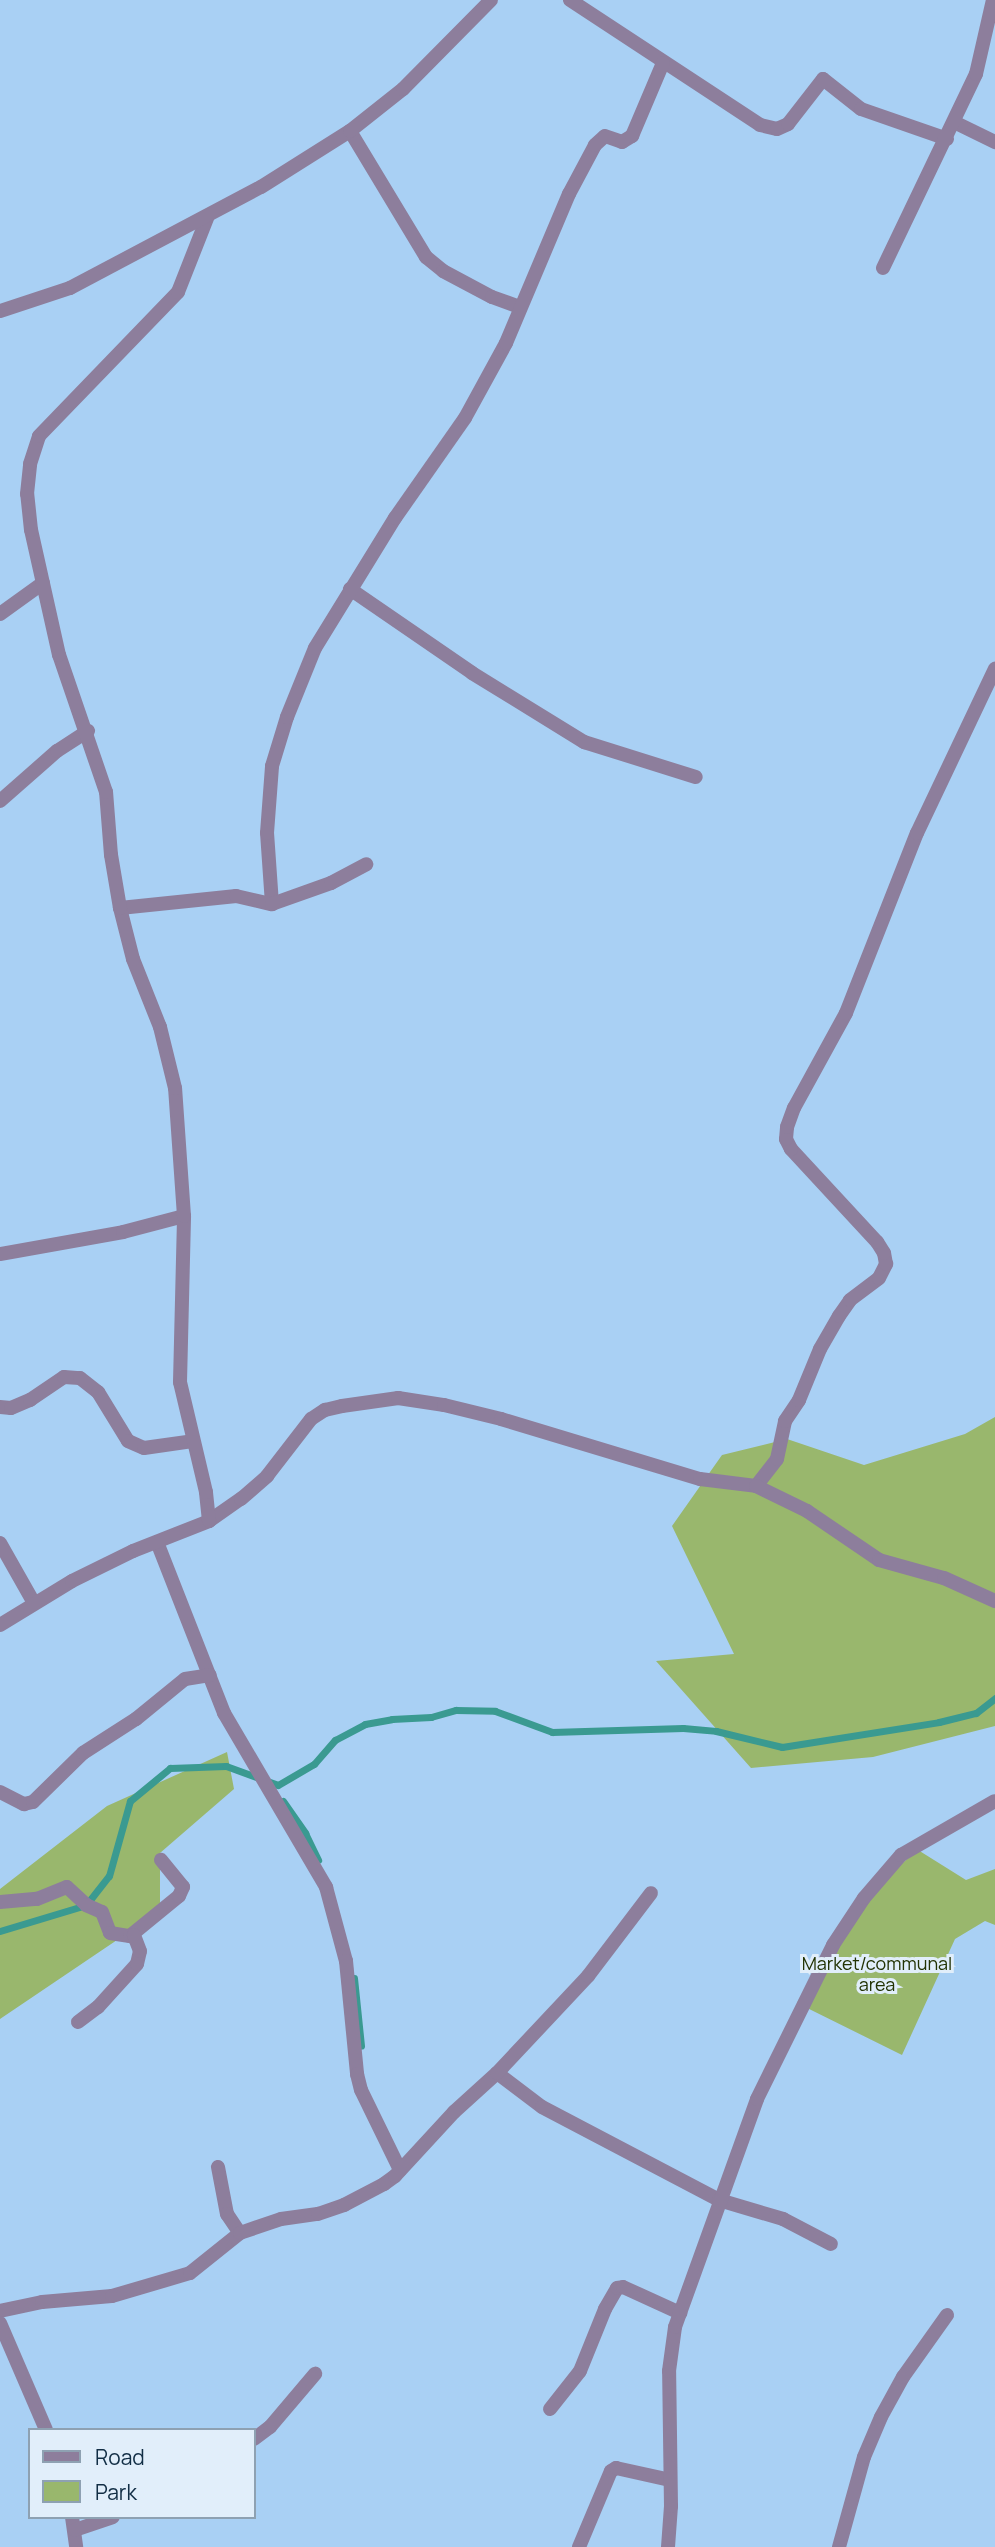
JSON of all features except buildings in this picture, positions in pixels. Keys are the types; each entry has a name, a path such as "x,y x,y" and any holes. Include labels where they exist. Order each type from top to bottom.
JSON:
{"street":[{"path":"0,311 70,288 261,187 350,131 402,89 492,0"},
{"path":"569,0 760,125 777,129 788,124 823,79 861,109 947,139"},
{"path":"883,268 976,74 993,0"},
{"path":"272,904 267,833 272,766 287,717 315,648 350,589 465,418 506,343 519,306 547,251 569,194 595,145 605,136 622,142 632,136 663,64"},
{"path":"954,122 995,142"},
{"path":"350,131 426,257 443,271 492,297 519,306"},
{"path":"208,216 178,292 39,436 30,464 27,495 31,530 59,655 88,731 106,792 111,855 120,908 133,959 160,1027 174,1088 184,1216 180,1382 206,1492 209,1521"},
{"path":"0,614 43,583"},
{"path":"350,589 472,673 584,742 695,777"},
{"path":"756,1486 777,1459 785,1421 799,1400 820,1349 839,1316 850,1300 880,1278 886,1264 884,1253 877,1242 791,1149 786,1139 787,1127 793,1108 825,1056 851,1001 917,833 995,669"},
{"path":"0,801 57,751 88,731"},
{"path":"120,908 236,896 272,904 331,883 366,864"},
{"path":"0,1254 123,1232 184,1216"},
{"path":"0,1407 11,1408 64,1377 80,1378 98,1392 128,1441 144,1448 193,1441"},
{"path":"0,1625 34,1603 133,1551 209,1521 241,1499 267,1476 311,1419 325,1410 369,1400 398,1398 444,1405 700,1479 756,1486 807,1511 879,1560 944,1578 995,1601"},
{"path":"157,1542 224,1713 304,1846 333,1906 346,1961 357,2074 361,2090 400,2171"},
{"path":"0,1543 34,1603"},
{"path":"0,1792 23,1804 33,1802 83,1753 136,1719 185,1679 210,1675"},
{"path":"668,2547 669,2371 680,2313 719,2200 777,2057 833,1945 864,1898 901,1855 995,1801"},
{"path":"0,1902 37,1899 67,1887 86,1905 102,1912 110,1933 134,1935 179,1896 183,1887 161,1860"},
{"path":"0,2311 42,2302 112,2296 190,2273 240,2233 281,2219 318,2214 344,2205 384,2183 400,2171 436,2130 497,2073 588,1976 650,1893"},
{"path":"78,2022 98,2007 137,1964 140,1951 134,1935"},
{"path":"497,2073 542,2107 719,2200 783,2219 831,2244"},
{"path":"218,2167 227,2214 240,2233"},
{"path":"550,2409 580,2371 605,2309 617,2288 623,2287 680,2313"},
{"path":"839,2547 864,2456 881,2417 903,2377 947,2315"},
{"path":"0,2323 45,2428"},
{"path":"256,2438 270,2427 315,2374"},
{"path":"579,2547 611,2471 616,2469 670,2480"},
{"path":"76,2547 74,2524 102,2519"}],"green space":[{"path":"995,1417 995,1726 873,1757 751,1768 656,1661 734,1654 672,1526 722,1455 787,1439 864,1465 965,1434"},
{"path":"227,1752 234,1789 160,1853 160,1911 0,2019 0,1889 107,1806"},
{"name":"Market/communal area","path":"918,1850 966,1880 995,1869 995,1925 985,1921 955,1939 902,2055 797,2003 851,1906"}],"waterway":[{"path":"0,1931 86,1905 109,1876 130,1801 170,1768 226,1766 278,1785 314,1764 335,1740 365,1724 392,1719 431,1717 456,1710 495,1711 552,1732 683,1728 716,1731 782,1747 939,1722 976,1713 995,1698"},
{"path":"283,1801 305,1833 318,1860"},
{"path":"354,1978 361,2046"}]}
